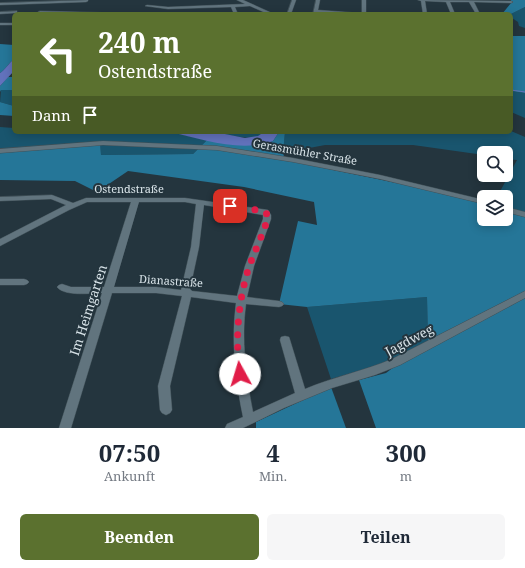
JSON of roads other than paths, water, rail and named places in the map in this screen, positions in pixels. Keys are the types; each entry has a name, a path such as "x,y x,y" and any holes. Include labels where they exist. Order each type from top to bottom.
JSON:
{"street":[{"path":"192,6 196,0"},
{"path":"239,0 267,12"},
{"path":"290,12 294,0"},
{"path":"315,12 318,0"},
{"path":"364,0 364,12"},
{"path":"425,12 422,0 511,2"},
{"path":"0,4 9,1 87,1"},
{"path":"80,12 87,1"},
{"path":"448,1 452,12"},
{"path":"470,1 477,12"},
{"path":"147,6 168,8 250,5"},
{"path":"234,6 234,12"},
{"path":"165,12 168,8"},
{"path":"0,13 12,12"},
{"path":"0,24 12,24"},
{"name":"Gerasmühler Straße","path":"0,150 103,143 217,148 286,159 373,176 477,200"},
{"path":"0,199 52,197 72,205"},
{"name":"Ostendstraße","path":"0,243 72,205 92,200 200,202 259,210 267,214 267,219 249,268 241,300"},
{"name":"Im Heimgarten","path":"65,428 136,200"},
{"path":"166,410 164,386 195,247 200,202"},
{"path":"513,211 525,215"},
{"path":"0,282 24,282"},
{"name":"Dianastraße","path":"62,286 70,290 156,290 186,292 278,304"},
{"name":"Jagdweg","path":"231,428 301,395 332,384 382,370 402,361 418,350 525,294"},
{"path":"241,300 238,338 239,366 249,419"},
{"path":"285,340 301,395"}],"waterway":[{"path":"513,90 525,92"}]}
